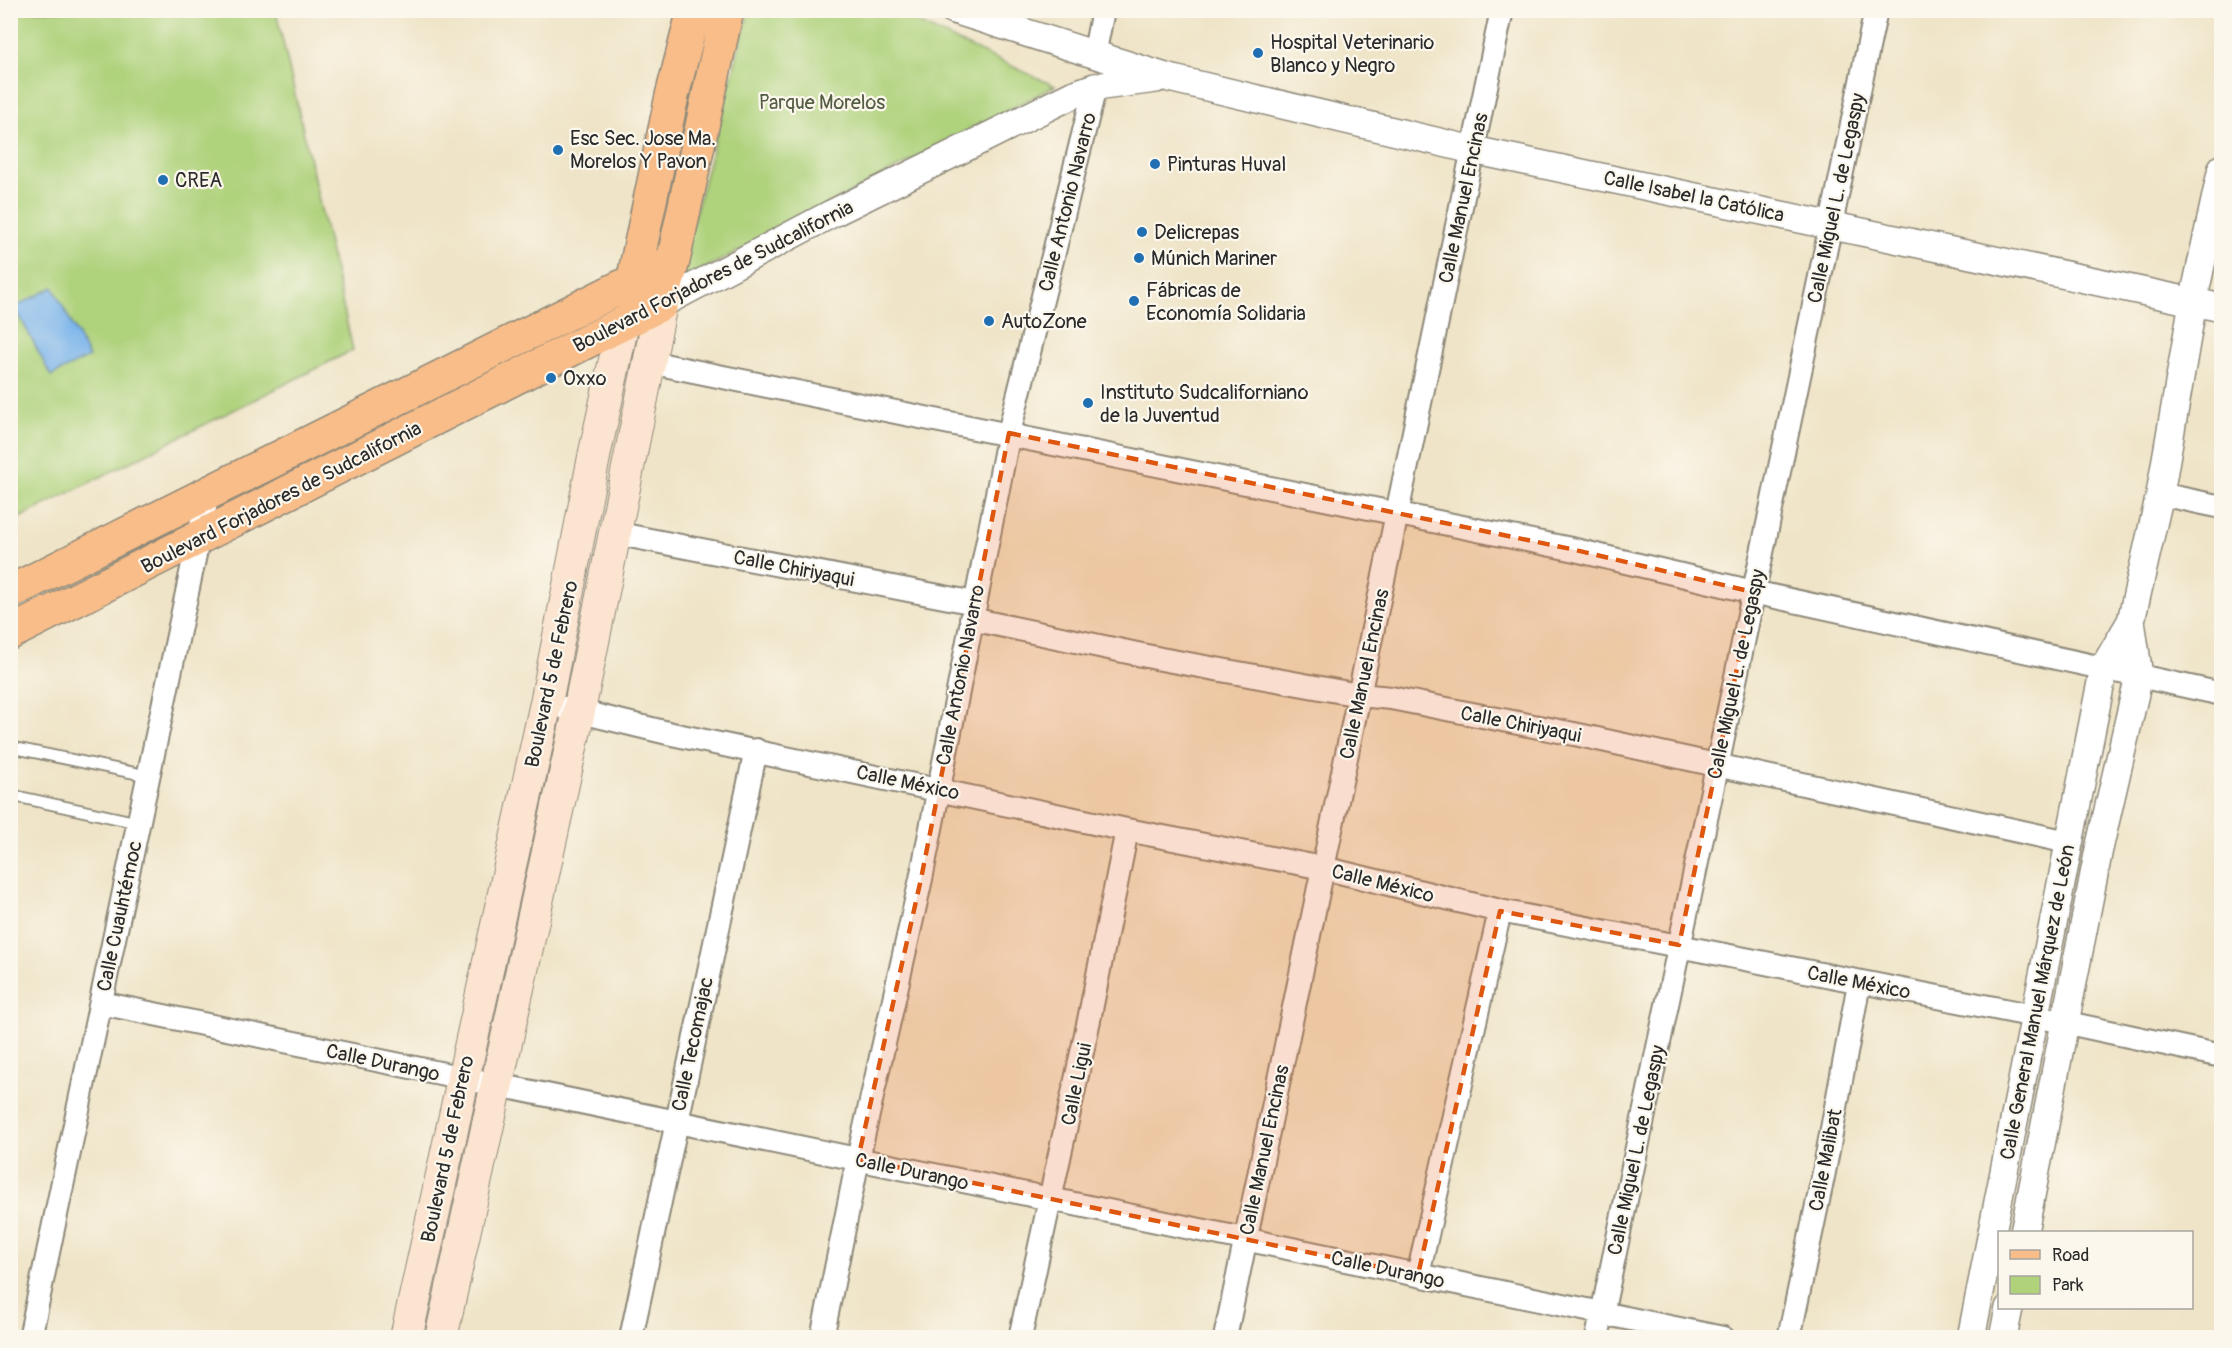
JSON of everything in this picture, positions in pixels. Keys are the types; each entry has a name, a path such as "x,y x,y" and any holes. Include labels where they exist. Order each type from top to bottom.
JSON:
{"main road":[{"name":"Boulevard 5 de Febrero","path":"406,1338 546,703 595,452 672,96 694,10"},
{"name":"Boulevard 5 de Febrero","path":"441,1338 579,711 661,304 673,261 727,10"},
{"name":"Boulevard Forjadores de Sudcalifornia","path":"10,592 673,261"},
{"name":"Boulevard Forjadores de Sudcalifornia","path":"10,633 661,304"}],"street":[{"name":"Calle Isabel la Católica","path":"954,10 1169,78 1473,150 2222,308"},
{"path":"1094,56 1103,10"},
{"name":"Calle Manuel Encinas","path":"1225,1338 1502,10"},
{"name":"Calle Miguel L. de Legaspy","path":"1597,1338 1876,10"},
{"name":"Boulevard Forjadores de Sudcalifornia","path":"661,304 842,209 1062,100 1095,87 1169,78"},
{"name":"Calle Antonio Navarro","path":"822,1338 858,1159 905,951 1009,433 1095,87"},
{"path":"2139,676 2131,621 2160,494 2193,302 2222,168"},
{"path":"649,362 1009,433 1185,472 1571,549 1753,592 2222,694"},
{"name":"Calle Cuauhtémoc","path":"30,1338 208,494"},
{"path":"2160,494 2222,507"},
{"name":"Calle Chiriyaqui","path":"614,533 973,611 1161,659 1359,696 1391,698 1579,735 1716,767 2068,842"},
{"name":"Calle General Manuel Márquez de León","path":"1971,1338 2104,667 2131,621"},
{"name":"Calle General Manuel Márquez de León","path":"2024,1231 2099,849 2139,676"},
{"name":"Calle México","path":"546,703 1127,830 1323,868 1500,911 2066,1022 2222,1056"},
{"name":"Calle Tecomajac","path":"631,1338 756,750"},
{"name":"Calle Ligui","path":"1020,1338 1127,830"},
{"path":"1418,1275 1500,911"},
{"name":"Calle Malibat","path":"1789,1338 1824,1172 1858,983"},
{"name":"Calle Durango","path":"100,1004 1723,1338"},
{"path":"2003,1338 2009,1309"}],"lane":[{"path":"10,747 149,776"},
{"path":"10,795 139,823"}],"highlighted area":[{"path":"1009,433 1571,549 1753,592 1679,945 1500,911 1418,1275 858,1159 921,879"}],"green space":[{"name":"CREA","path":"11,11 276,11 353,350 11,522"},
{"name":"Parque Morelos","path":"749,11 892,11 1055,86 677,283"}],"water":[{"path":"53,287 89,357 51,376 15,307"}],"place":[{"name":"Hospital Veterinario Blanco y Negro","path":"1258,53"},
{"name":"Esc Sec. Jose Ma. Morelos Y Pavon","path":"558,150"},
{"name":"Pinturas Huval","path":"1155,164"},
{"name":"CREA","path":"163,180"},
{"name":"Delicrepas","path":"1142,232"},
{"name":"Múnich Mariner","path":"1139,258"},
{"name":"Fábricas de Economía Solidaria","path":"1134,301"},
{"name":"AutoZone","path":"989,321"},
{"name":"Oxxo","path":"551,378"},
{"name":"Instituto Sudcaliforniano de la Juventud","path":"1088,403"}]}
